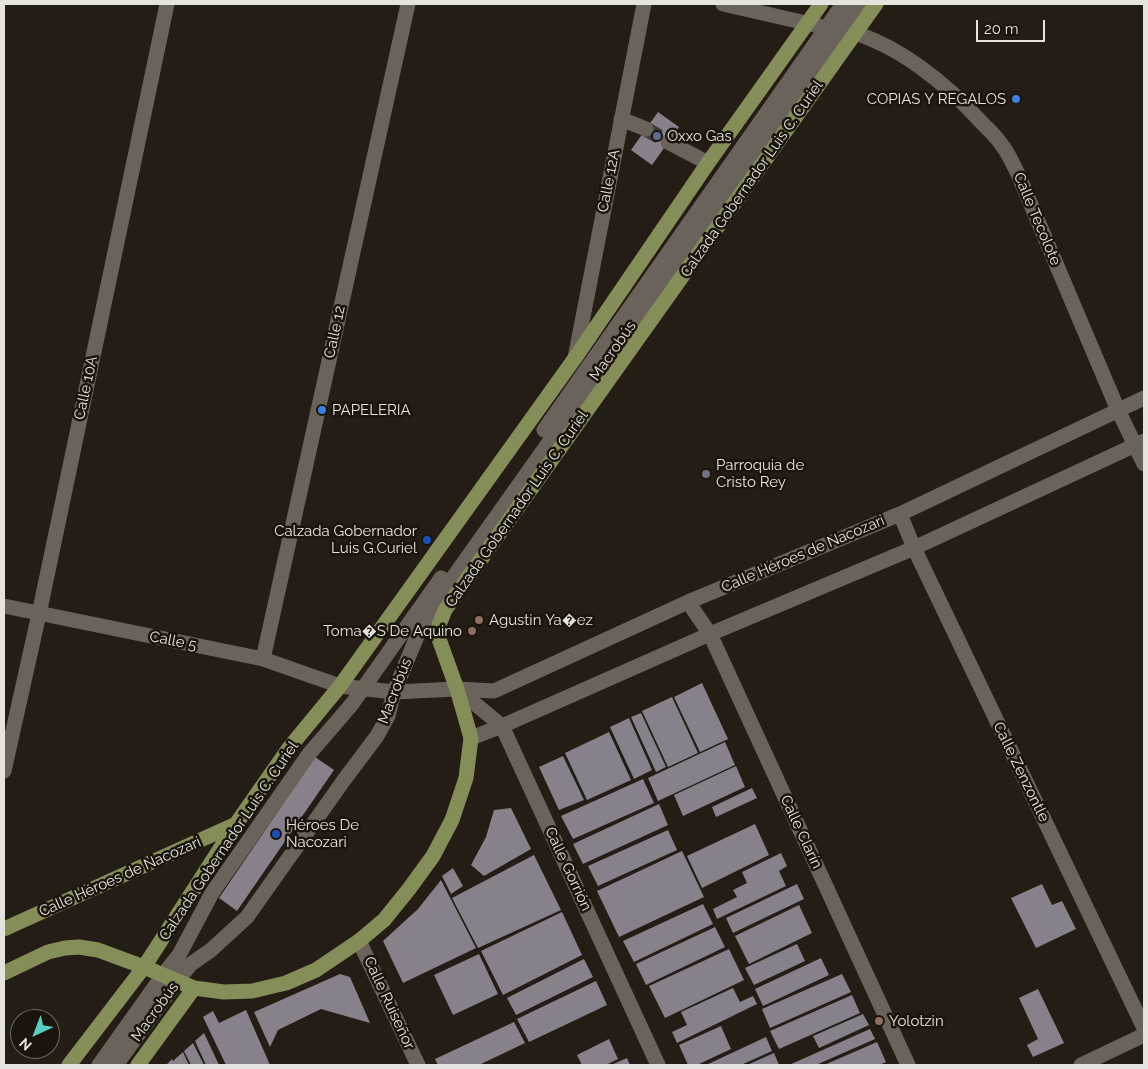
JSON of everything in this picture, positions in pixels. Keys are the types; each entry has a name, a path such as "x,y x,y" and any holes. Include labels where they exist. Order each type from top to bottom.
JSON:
{"main road":[{"name":"Calzada Gobernador Luis C. Curiel","path":"69,1065 144,967 236,824 289,748 340,686 575,358 708,163 821,4"},
{"name":"Calzada Gobernador Luis C. Curiel","path":"144,967 194,988 224,992 252,991 286,982 316,970 359,941 384,920 410,889 433,856 452,820 466,778 470,738 457,689 439,639 439,625 445,610 841,30 876,4"},
{"name":"Calle Héroes de Nacozari","path":"4,929 236,824"},
{"path":"4,973 48,952 79,947 98,950 144,967"},
{"path":"139,1065 194,988"}],"street":[{"name":"Calle 10A","path":"4,771 167,4"},
{"name":"Calle 12","path":"263,659 408,4"},
{"name":"Calle 12A","path":"575,358 644,4"},
{"name":"Calle Tecolote","path":"723,4 841,30 895,50 932,75 970,109 1002,144 1018,174 1118,410 1140,443 1144,464"},
{"name":"Macrobús","path":"116,1065 177,980 191,964 211,950 247,917 377,736 388,716 394,692 418,634 447,586 841,30 843,4"},
{"name":"Macrobús","path":"99,1065 178,955 212,893 309,754 352,704 860,4"},
{"path":"621,119 646,130"},
{"path":"668,142 708,163"},
{"name":"Calle Héroes de Nacozari","path":"394,692 457,689 494,691 688,602 900,514 1144,398"},
{"path":"470,738 502,726 710,634 914,548 1140,443"},
{"name":"Calle Zenzontle","path":"900,514 914,548 1144,1028"},
{"name":"Calle Clarín","path":"688,602 710,634 908,1065"},
{"name":"Calle 5","path":"4,606 263,659 340,686 394,692"},
{"name":"Calle Gorrión","path":"457,689 502,726 658,1065"},
{"name":"Calle Ruiseñor","path":"359,941 418,1065"},
{"path":"1080,1065 1144,1035"}],"building":[{"name":"Oxxo Gas","path":"658,112 679,127 652,165 631,150"},
{"path":"702,683 728,739 700,752 674,697"},
{"path":"672,697 698,753 668,767 642,711"},
{"path":"641,713 666,767 656,772 631,717"},
{"path":"629,718 652,770 634,779 610,727"},
{"path":"609,732 631,780 587,800 565,753"},
{"path":"725,742 735,765 658,801 648,778"},
{"path":"563,756 584,800 559,810 539,767"},
{"name":"Héroes De Nacozari","path":"315,757 334,770 237,911 219,898"},
{"path":"736,766 745,787 683,816 674,795"},
{"path":"643,779 654,803 573,839 561,816"},
{"path":"752,788 757,798 716,817 712,807"},
{"path":"659,804 668,825 583,864 573,844"},
{"path":"511,808 531,849 484,876 471,865 486,837 494,810"},
{"path":"755,824 769,855 702,888 687,856"},
{"path":"668,830 677,850 598,886 588,866"},
{"path":"682,851 704,897 619,937 597,891"},
{"path":"781,853 787,866 779,871 786,886 717,919 713,909 737,897 733,890 747,883 742,872"},
{"path":"534,855 561,910 478,948 452,898"},
{"path":"453,868 463,886 451,894 442,876"},
{"path":"441,880 476,948 403,983 383,941 418,909"},
{"path":"797,884 804,899 733,933 726,918"},
{"path":"1042,884 1052,905 1062,901 1076,929 1036,948 1011,898"},
{"path":"703,904 713,924 634,962 623,941"},
{"path":"799,905 812,933 749,964 735,936"},
{"path":"562,912 582,955 503,995 481,951"},
{"path":"715,927 725,947 646,985 636,964"},
{"path":"797,944 805,961 754,985 745,968"},
{"path":"729,949 744,980 665,1018 649,986"},
{"path":"479,954 498,994 453,1015 434,975"},
{"path":"821,958 829,975 763,1006 755,989"},
{"path":"584,959 593,977 516,1015 507,998"},
{"path":"340,974 350,977 370,1023 321,1009 278,1030 270,1047 254,1012"},
{"path":"842,974 851,992 770,1028 762,1009"},
{"path":"596,981 607,1005 529,1042 517,1019"},
{"path":"733,988 740,1002 753,996 757,1004 677,1043 672,1032 687,1025 681,1012"},
{"path":"1038,989 1064,1043 1033,1057 1027,1045 1038,1039 1019,998"},
{"path":"852,995 860,1013 779,1049 770,1031"},
{"path":"246,1010 270,1065 226,1065 203,1017 213,1011 219,1023"},
{"path":"863,1014 869,1025 819,1048 813,1036"},
{"path":"514,1022 525,1043 479,1065 438,1065 435,1059"},
{"path":"721,1026 731,1049 697,1065 688,1065 679,1045"},
{"path":"870,1029 875,1039 816,1065 789,1065"},
{"path":"204,1033 219,1065 206,1065 195,1041"},
{"path":"766,1037 772,1051 741,1065 706,1065"},
{"path":"609,1039 618,1059 606,1065 582,1065 577,1055"},
{"path":"877,1042 886,1062 879,1065 824,1065"},
{"path":"193,1043 204,1065 191,1065 184,1051"},
{"path":"183,1052 189,1065 166,1065 172,1059 173,1061"},
{"path":"774,1053 779,1065 747,1065"},
{"path":"627,1058 630,1065 611,1065"}],"tunnel":[{"path":"646,129 668,142"}],"place":[{"name":"COPIAS Y REGALOS","path":"1016,99"},
{"name":"Oxxo Gas","path":"657,136"},
{"name":"PAPELERIA","path":"322,410"},
{"name":"Parroquia de Cristo Rey","path":"706,474"},
{"name":"Calzada Gobernador Luis G.Curiel","path":"427,540"},
{"name":"Agustin Ya�ez","path":"479,620"},
{"name":"Toma�S De Aquino","path":"472,631"},
{"name":"Héroes De Nacozari","path":"276,834"},
{"name":"Yolotzin","path":"879,1021"}]}
